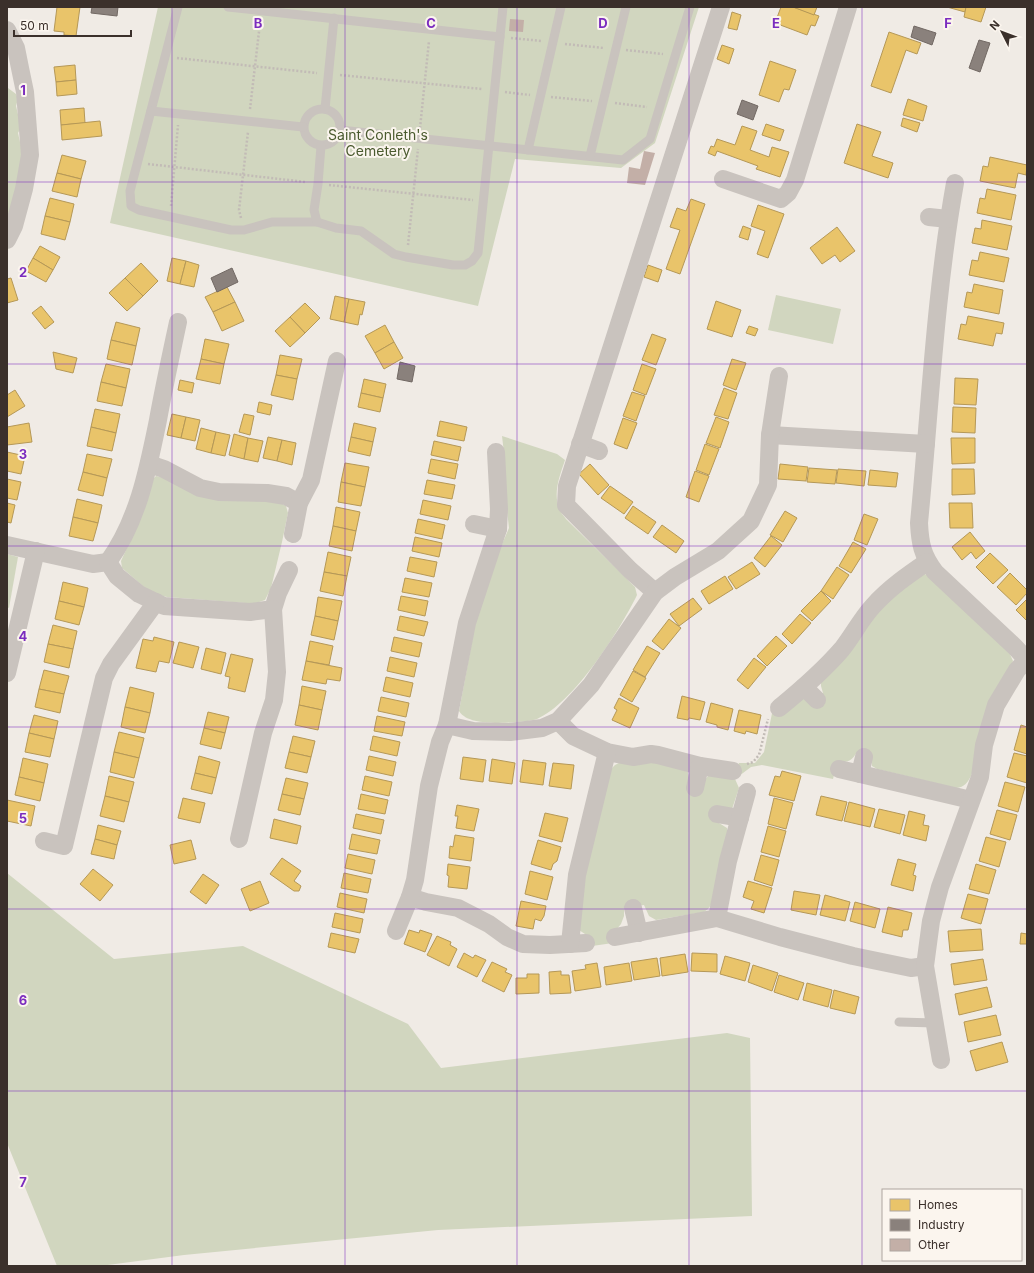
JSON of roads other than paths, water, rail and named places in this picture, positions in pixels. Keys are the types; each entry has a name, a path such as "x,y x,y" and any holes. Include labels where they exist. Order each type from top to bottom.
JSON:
{"street":[{"path":"655,592 630,570 566,505 567,486 722,7"},
{"path":"723,179 781,199 788,193 795,180 848,7"},
{"path":"7,30 16,48 14,69 24,92 30,155 24,189 14,226 7,240"},
{"path":"941,1060 925,966 931,922 940,887 980,777 984,745 996,705 1017,670 1027,660 935,572 927,562 920,540 919,522 936,335 948,219 955,183"},
{"path":"929,217 948,219"},
{"path":"7,545 93,564 108,562 118,548 132,517 149,464 178,322"},
{"path":"293,534 299,503 311,480 338,361"},
{"path":"447,725 472,732 510,732 542,728 558,721 591,685 655,592 718,551 751,521 768,485 770,435 779,376"},
{"path":"770,435 926,444"},
{"path":"580,444 599,451"},
{"path":"396,931 410,897 415,880 430,786 440,742 447,725 467,622 498,529 499,509 496,452"},
{"path":"149,464 164,469 200,488 219,492 267,493 286,496 299,503"},
{"path":"474,524 498,529"},
{"path":"7,673 13,618 36,551"},
{"path":"108,562 117,576 139,594 164,606 250,612 273,610"},
{"path":"779,708 804,687 842,649 872,607 902,579 927,562"},
{"path":"239,839 263,733 274,700 277,672 273,610 278,593 289,570"},
{"path":"44,841 64,846 104,678 111,664 156,602"},
{"path":"804,687 817,700"},
{"path":"558,721 573,736 607,752 632,757 651,754 658,755 700,766 733,771"},
{"path":"410,897 426,902 458,908 490,924 507,937 523,944 550,946 578,943 577,875 607,752"},
{"path":"695,788 700,766"},
{"path":"839,769 862,766 907,784 972,800"},
{"path":"717,918 728,861 747,792"},
{"path":"717,814 740,818"},
{"path":"633,908 639,933"},
{"path":"615,938 717,918 780,937 853,956 911,968 925,966"}],"lane":[{"path":"178,7 130,191 131,206 139,210 230,230 244,230 272,222 317,222 336,228 361,231 394,254 400,256 453,265 472,262 478,253 504,7"},
{"path":"228,7 500,37"},
{"path":"528,150 561,7"},
{"path":"590,156 626,7"},
{"path":"340,130 623,160 650,139 690,7"},
{"path":"325,109 334,18"},
{"path":"325,109 334,113 339,121 340,130 337,138 330,144 321,146 312,143 306,136 304,126 307,117 315,110 325,109"},
{"path":"151,111 304,126"},
{"path":"317,222 314,210 321,146"},
{"path":"899,1022 935,1023"}],"park label":[{"name":"Saint Conleth's Cemetery","path":"378,144"}]}
